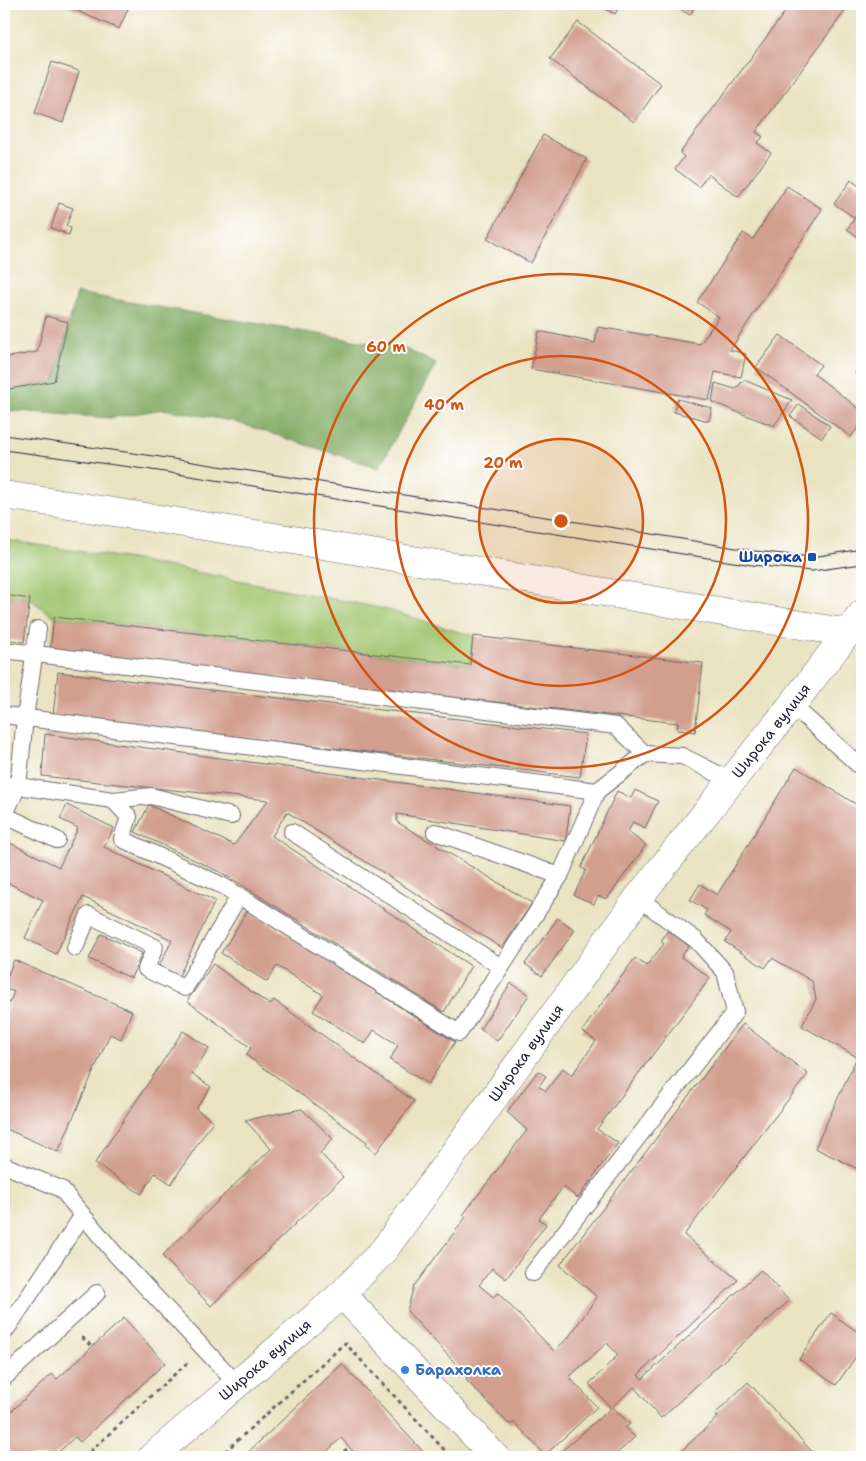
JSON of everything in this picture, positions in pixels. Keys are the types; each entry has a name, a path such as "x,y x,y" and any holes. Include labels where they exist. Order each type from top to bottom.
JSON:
{"street":[{"path":"4,495 855,623"},
{"name":"Широка вулиця","path":"152,1457 342,1294 384,1250 638,898 855,623"},
{"path":"342,1294 495,1457"}],"lane":[{"path":"38,629 25,718 4,815 57,840"},
{"path":"4,650 616,726 645,754"},
{"path":"792,705 862,768"},
{"path":"4,715 597,790"},
{"path":"113,800 129,817 122,839 223,886 459,1033 560,876 597,790 645,754 682,756 732,781"},
{"path":"11,785 113,800 151,796 231,816"},
{"path":"292,832 501,967"},
{"path":"435,832 560,876"},
{"path":"75,948 90,915 156,947 146,969 185,988 239,896"},
{"path":"533,1273 735,1012 725,972 696,940 638,898"},
{"path":"4,1165 61,1189 116,1255 237,1384"},
{"path":"4,1333 83,1215"},
{"path":"4,1378 97,1293"}],"path":[{"path":"219,1457 345,1343 451,1457"},
{"path":"84,1457 203,1348"},
{"path":"338,1457 349,1447"}],"green space":[{"path":"77,293 406,349 436,364 379,468 232,421 163,409 110,418 4,410 4,390 54,381"},
{"path":"4,540 131,559 385,609 473,636 470,665 54,617 30,599 4,595"}],"building":[{"path":"61,4 130,4 119,29"},
{"path":"596,4 621,4 615,14"},
{"path":"671,4 696,4 690,15"},
{"path":"791,4 850,4 756,132 763,137 757,143 771,153 738,197 708,174 699,187 675,169 684,157 680,153"},
{"path":"578,22 661,84 634,122 550,59"},
{"path":"52,62 79,71 63,123 35,113"},
{"path":"543,135 587,159 531,263 487,239"},
{"path":"851,180 862,188 862,209 858,216 862,219 862,240 847,229 855,218 834,204"},
{"path":"787,186 822,209 730,350 746,354 741,377 715,372 709,400 531,369 539,331 595,343 598,327 700,344 719,317 697,302 743,233 753,239"},
{"path":"59,203 73,208 66,226 71,228 69,235 51,228"},
{"path":"46,316 68,322 54,381 4,390 4,358 37,352"},
{"path":"780,335 821,365 814,374 862,411 862,422 851,437 756,367"},
{"path":"862,363 862,379 855,373"},
{"path":"744,380 792,400 774,426 712,402 715,383 735,389"},
{"path":"677,399 712,408 709,421 674,412"},
{"path":"799,404 830,426 822,438 790,416"},
{"path":"4,595 30,599 24,642 4,639"},
{"path":"54,617 470,665 473,636 703,663 695,732 677,730 678,723 50,651"},
{"path":"58,672 586,734 580,777 53,715"},
{"path":"45,734 570,806 566,841 397,814 397,822 532,903 502,948 287,812 272,836 471,966 444,1012 224,874 135,832 149,805 234,845 268,800 42,776"},
{"path":"796,767 862,808 862,1171 815,1148 857,1057 802,1026 816,999 812,981 772,958 765,968 725,942 731,932 704,915 707,910 690,900 700,884 717,895"},
{"path":"635,790 658,801 645,828 633,822 628,832 646,845 607,899 598,896 594,904 574,895 586,870 581,868 617,791 631,798"},
{"path":"67,805 114,828 104,847 215,901 179,976 159,966 172,940 83,897 56,954 25,938 43,900 4,881 4,840 59,867 78,828 60,819"},
{"path":"248,910 455,1042 428,1084 390,1060 398,1045 374,1030 365,1044 313,1011 323,995 277,966 267,982 221,953"},
{"path":"558,918 575,930 542,976 525,964"},
{"path":"668,930 689,946 681,957 710,978 597,1129 618,1143 578,1198 563,1187 539,1219 546,1224 506,1279 492,1268 479,1285 493,1297 498,1293 554,1351 568,1338 597,1297 560,1265 743,1024 808,1074 684,1235 738,1280 638,1375 642,1379 761,1270 789,1301 661,1418 634,1387 612,1407 630,1424 625,1428 635,1437 613,1457 555,1457 611,1408 589,1384 618,1355 607,1343 569,1377 597,1407 545,1455 515,1423 509,1424 466,1380 467,1376 407,1311 414,1286 466,1217 463,1215 527,1130 507,1112 538,1071 546,1076 539,1086 546,1091 563,1068 572,1075 596,1041 582,1031 635,958 646,966 664,944 661,941"},
{"path":"101,934 142,953 131,978 89,959"},
{"path":"14,960 132,1011 121,1039 110,1034 58,1152 4,1128 4,1015 14,992 4,988 4,984"},
{"path":"213,964 270,1005 274,1000 414,1101 376,1153 365,1145 367,1142 246,1055 251,1048 187,1001"},
{"path":"511,983 529,995 497,1041 480,1029"},
{"path":"183,1031 209,1048 192,1074 211,1087 196,1109 213,1121 171,1184 155,1173 141,1194 95,1163"},
{"path":"302,1109 333,1139 320,1153 343,1177 211,1306 162,1256 271,1149 245,1120"},
{"path":"831,1313 862,1335 862,1348 836,1385 799,1359"},
{"path":"124,1318 165,1363 80,1442 75,1437 53,1457 4,1457 4,1418 52,1374 57,1379"},
{"path":"342,1364 428,1457 358,1457 341,1438 321,1457 243,1457"},
{"path":"748,1382 817,1457 675,1457 718,1417 715,1414"}],"tram line":[{"path":"4,435 154,456 754,551 812,557 862,549"},
{"path":"4,450 152,470 752,565 812,571 862,564"}],"place":[{"name":"Широка","path":"812,557"},
{"name":"Барахолка","path":"405,1370"}]}
